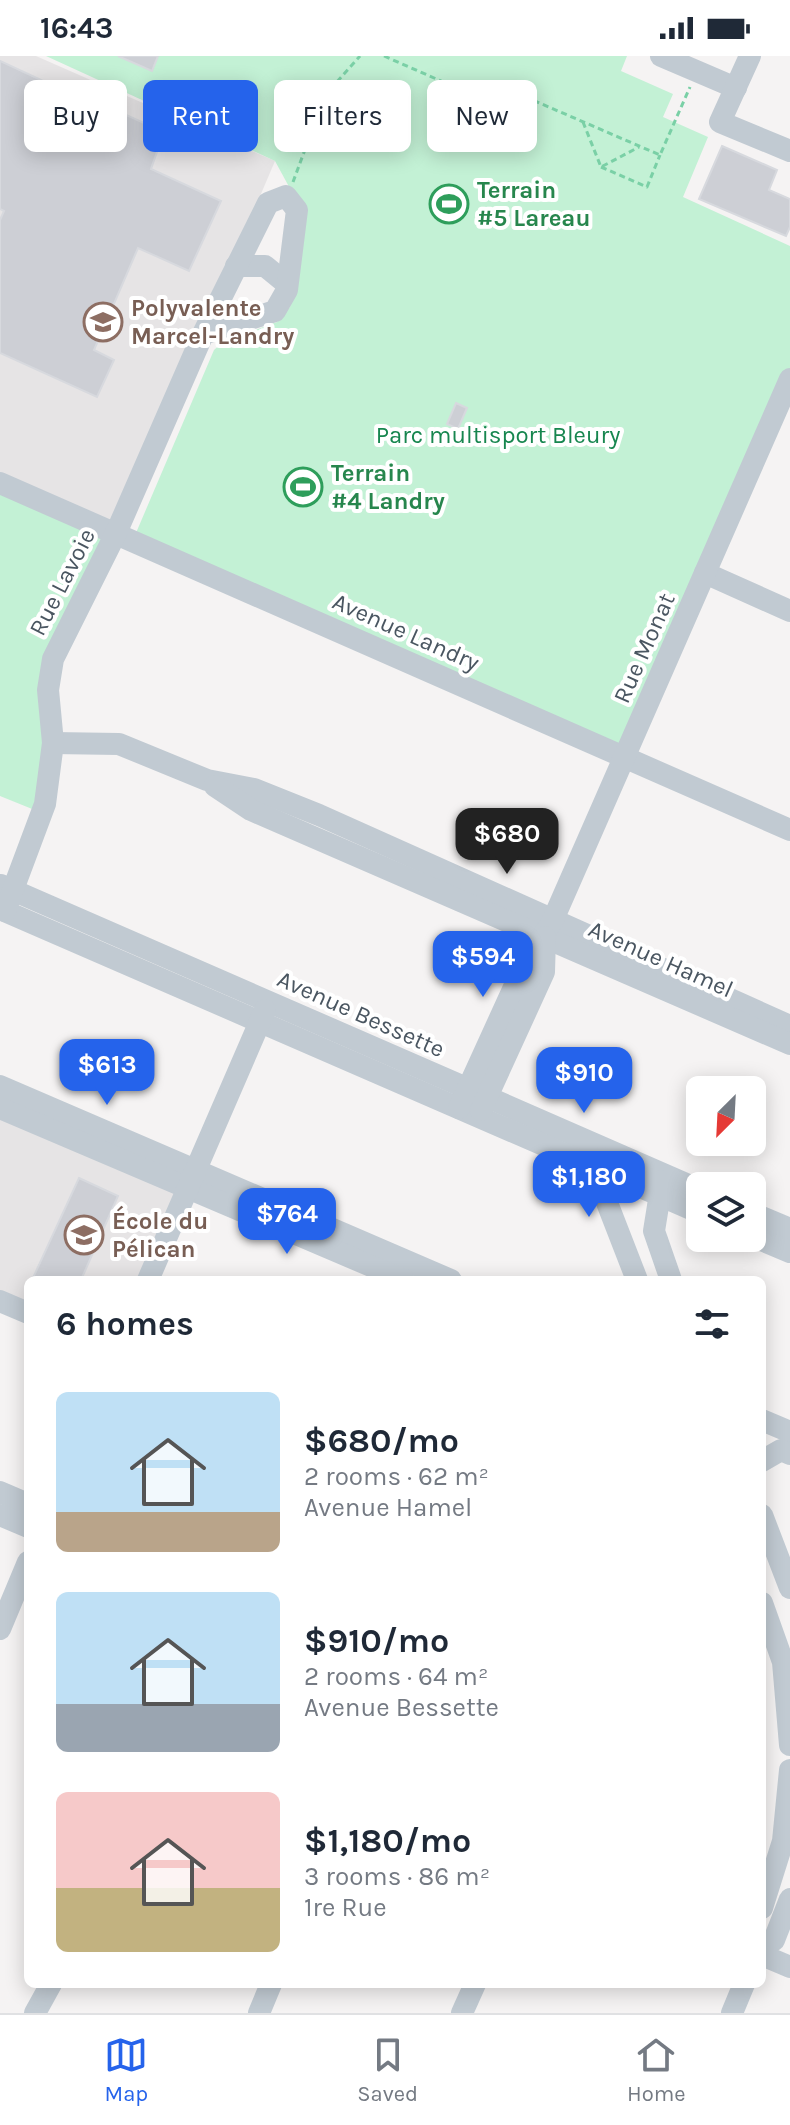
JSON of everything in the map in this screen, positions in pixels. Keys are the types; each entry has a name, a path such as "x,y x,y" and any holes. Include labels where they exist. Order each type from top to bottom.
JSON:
{"street":[{"path":"661,56 736,88"},
{"path":"750,56 720,122 790,151"},
{"name":"Rue Lavoie","path":"4,899 45,804 53,743 48,690 53,659 116,533 236,266 268,203 286,196"},
{"path":"203,334 275,311 287,284 297,210 286,196"},
{"path":"236,266 265,266 287,284"},
{"name":"Rue Monat","path":"473,1103 544,972 548,930 790,379"},
{"name":"Avenue Landry","path":"0,483 790,830"},
{"path":"705,573 790,611"},
{"name":"Avenue Hamel","path":"53,743 119,744 207,780 254,789 319,815 548,930 790,1044"},
{"name":"Avenue Bessette","path":"4,899 661,1185 686,1203"},
{"name":"Avenue Hamel","path":"548,930 790,1026"},
{"path":"150,1276 265,1012"},
{"path":"0,1086 395,1276"},
{"path":"0,1108 191,1180 424,1275"},
{"path":"602,1159 604,1195 635,1276"},
{"path":"661,1185 654,1231 667,1276"},
{"name":"Avenue Bessette","path":"661,1185 686,1188"},
{"path":"766,1219 790,1229"},
{"path":"766,1242 790,1252"},
{"path":"0,1301 24,1311"},
{"path":"766,1422 790,1432"},
{"path":"766,1459 781,1450 790,1454"},
{"path":"0,1492 24,1502"},
{"path":"0,1515 24,1525"},
{"path":"766,1525 790,1588"},
{"path":"0,1629 24,1572"},
{"path":"766,1614 783,1662 790,1745"},
{"path":"766,1891 790,1770"},
{"path":"790,1899 770,1945 790,1967"},
{"path":"35,2013 49,1988"},
{"path":"259,2013 269,1988"},
{"path":"462,2013 473,1988"},
{"path":"732,2013 742,1988"}],"path":[{"path":"286,196 298,174 317,117 335,84 360,56"},
{"path":"384,56 482,99 521,95 660,155"},
{"path":"583,122 601,167 647,187 696,71"},
{"path":"601,167 640,146"}],"shaded area":[{"name":"Polyvalente Marcel-Landry","path":"0,56 36,56 91,80 24,80 24,152 127,152 127,96 143,103 143,152 255,152 275,161 116,533 0,483"},
{"name":"École du Pélican","path":"0,1105 187,1190 150,1276 24,1276 24,1311 0,1301"}],"green space":[{"name":"Parc multisport Bleury","path":"46,56 627,56 621,71 673,94 663,117 708,137 683,197 790,246 790,372 622,759 130,547 214,350 223,342 277,322 290,307 306,218 275,161 255,152 258,152 258,80 143,80 143,100 127,93 127,80 98,80"},
{"path":"0,489 103,535 53,654 47,815 0,796"}],"building":[{"path":"118,56 158,56 152,71"},
{"path":"0,61 41,80 24,80 24,152 127,152 127,115 143,122 143,152 157,152 151,169 221,201 189,271 138,248 94,350 114,360 97,397 0,353 0,220 4,211 0,209"},
{"path":"722,146 777,170 769,190 790,199 790,227 786,236 699,199"},
{"path":"456,403 467,408 458,429 447,424"},
{"path":"79,1178 118,1196 83,1276 34,1276"}],"place":[{"name":"Terrain #5 Lareau","path":"449,204"},
{"name":"Polyvalente Marcel-Landry","path":"103,322"},
{"name":"Terrain #4 Landry","path":"303,487"},
{"name":"École du Pélican","path":"84,1235"}]}
